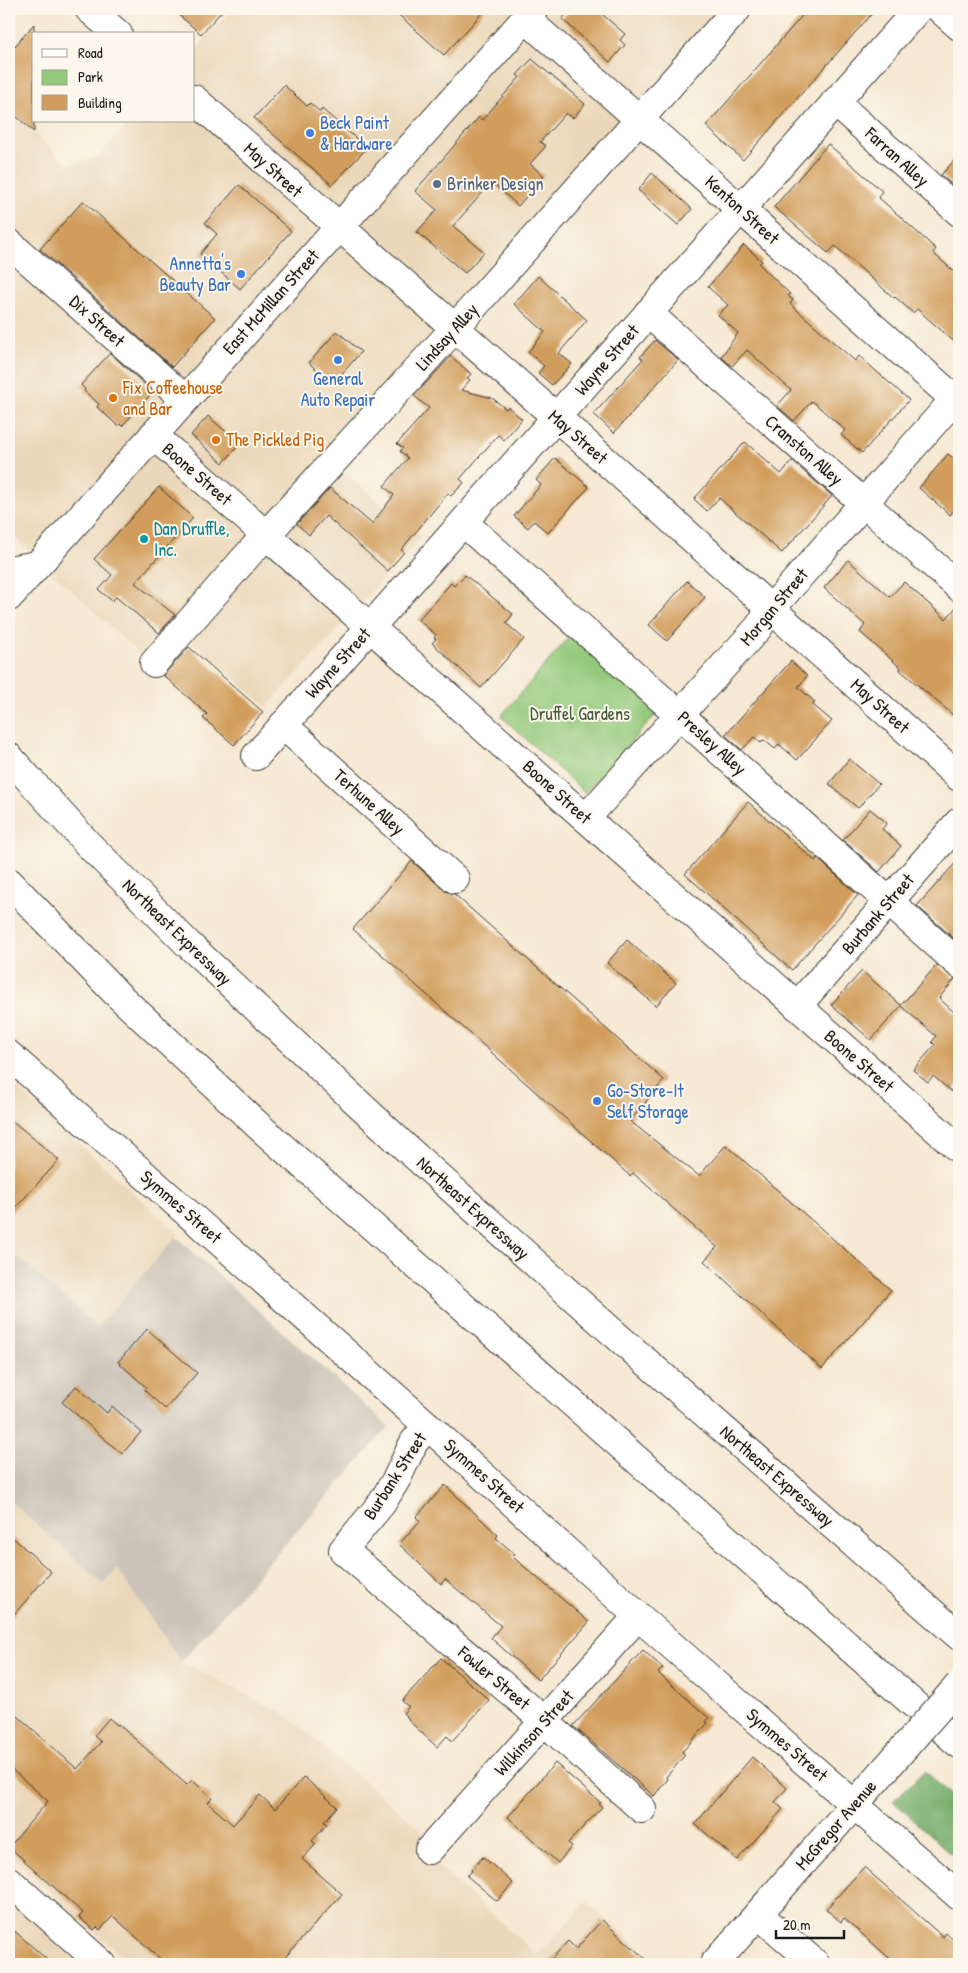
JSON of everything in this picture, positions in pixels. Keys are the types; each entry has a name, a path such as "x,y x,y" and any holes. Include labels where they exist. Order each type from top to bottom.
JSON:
{"main road":[{"path":"89,9 116,32"},
{"name":"Lindsay Alley","path":"154,663 266,535 454,329 737,9"},
{"name":"Wayne Street","path":"256,756 918,9"},
{"path":"940,9 959,26"},
{"name":"Kenton Street","path":"530,13 640,119 958,399"},
{"name":"East McMillan Street","path":"9,597 530,13"},
{"name":"May Street","path":"195,100 959,777"},
{"name":"Farran Alley","path":"835,102 959,212"},
{"name":"Dix Street","path":"9,243 184,399"},
{"name":"Cranston Alley","path":"648,313 959,587"},
{"name":"Morgan Street","path":"586,818 758,628 771,609 958,399"},
{"name":"Boone Street","path":"153,435 959,1150"},
{"name":"Presley Alley","path":"464,523 959,964"},
{"path":"9,570 37,564"},
{"name":"Terhune Alley","path":"283,726 454,880"},
{"name":"Northeast Expressway","path":"9,757 87,843 181,937 405,1147 610,1330 959,1636"},
{"name":"Burbank Street","path":"797,1006 959,822"},
{"path":"9,882 116,993 263,1130 959,1744"},
{"name":"Symmes Street","path":"9,1055 428,1426 638,1616 959,1896"},
{"name":"Burbank Street","path":"343,1550 382,1503 397,1478 414,1442 428,1426"},
{"name":"Fowler Street","path":"343,1550 544,1722 642,1809"},
{"name":"Wilkinson Street","path":"429,1850 638,1616"},
{"name":"McGregor Avenue","path":"714,1964 959,1685"},
{"path":"9,1881 102,1964"},
{"path":"758,1914 816,1964"}],"shaded area":[{"path":"232,9 728,9 327,458 421,537 267,707 188,638 158,671 9,532 9,111 69,165 98,157 129,122 195,122 195,51"},
{"path":"9,1081 179,1234 97,1327 9,1251"},
{"path":"176,1237 389,1427 181,1662 117,1569 103,1584 9,1500 9,1251 97,1327"},
{"path":"9,1500 103,1584 117,1569 181,1662 285,1714 448,1853 437,1865 537,1955 587,1902 658,1964 130,1964 9,1854"},
{"path":"9,1901 80,1964 9,1964"}],"green space":[{"name":"Druffel Gardens","path":"571,635 659,711 585,793 501,716"},
{"path":"925,1771 959,1803 959,1861 893,1801"}],"building":[{"path":"172,9 224,9 201,34"},
{"path":"392,9 486,9 444,55"},
{"path":"571,9 596,9 625,34 620,40 625,45 610,62 562,19"},
{"path":"808,9 876,9 743,160 706,126"},
{"path":"34,24 34,32 32,32 32,122 34,122 34,132 9,110 9,53"},
{"path":"532,59 585,104 573,118 566,113 540,142 546,146 530,164 544,176 518,206 492,182 453,226 484,252 465,273 417,232 437,210 415,191 479,117 482,120 520,77 517,75"},
{"name":"Beck Paint & Hardware","path":"284,85 307,106 310,103 320,112 322,109 367,148 332,185 254,118"},
{"path":"828,144 882,191 878,197 936,249 933,253 959,276 959,346 917,309 913,313 894,298 835,246 828,253 774,207"},
{"path":"959,155 959,191 941,175"},
{"path":"652,173 692,209 678,225 638,190"},
{"path":"239,185 291,231 240,289 200,254 217,234 205,223"},
{"path":"83,201 215,318 172,367 40,249"},
{"path":"744,245 762,261 759,264 790,294 788,296 793,300 790,304 855,361 859,356 909,400 862,453 841,435 845,430 812,401 794,421 777,406 791,390 747,350 732,366 721,357 738,333 718,315 728,305 708,287"},
{"path":"538,276 587,320 559,353 572,364 552,385 538,373 544,366 528,352 545,332 514,304"},
{"name":"General Auto Repair","path":"337,331 361,352 333,384 309,363"},
{"path":"655,340 678,360 614,433 594,414 643,359 640,357"},
{"path":"110,353 153,392 122,426 120,424 118,426 97,407 99,404 84,391 85,389 81,385"},
{"path":"451,356 471,374 467,378 470,380 461,390 492,398 506,409 508,407 522,419 504,440 498,435 460,479 464,483 451,496 448,493 401,550 404,552 388,571 326,516 309,535 297,524 330,488 372,524 394,495 384,486 408,458 400,451 403,448 397,444 429,408 414,396"},
{"name":"The Pickled Pig","path":"208,416 240,444 223,463 191,435"},
{"path":"745,442 781,474 792,461 832,496 782,553 719,498 707,511 694,499"},
{"path":"948,454 959,463 959,505 950,515 919,488"},
{"path":"555,458 589,487 548,533 534,521 528,528 514,516 541,485 536,480"},
{"name":"Dan Druffle, Inc.","path":"159,487 193,518 135,583 175,615 159,633 116,597 112,601 99,590 112,575 94,559"},
{"path":"848,560 890,597 904,582 946,619 959,604 959,720 900,670 901,668 860,632 865,625 824,588"},
{"path":"465,575 513,614 506,623 524,639 481,688 432,643 436,639 434,638 436,635 418,620 451,583 454,586"},
{"path":"687,581 705,597 667,641 649,625"},
{"path":"189,647 263,712 234,745 203,718 207,714 163,675"},
{"path":"791,661 807,676 798,687 815,702 813,705 832,721 797,760 779,744 775,749 764,740 761,743 754,737 742,750 725,735"},
{"path":"849,759 879,784 858,808 829,784"},
{"path":"748,802 815,861 817,858 858,895 792,970 685,874"},
{"path":"870,809 887,823 882,829 901,846 879,872 843,840"},
{"path":"959,859 959,943 917,906"},
{"name":"Go-Store-It Self Storage","path":"412,861 445,891 454,894 664,1080 630,1121 699,1176 726,1145 891,1290 822,1369 704,1261 717,1247 633,1173 630,1176 353,929"},
{"path":"627,940 676,983 656,1006 607,963"},
{"path":"937,965 955,979 939,998 959,1017 959,1083 952,1092 933,1076 928,1082 913,1070 935,1045 932,1042 936,1036 901,1006 871,1040 831,1005 862,971 901,1005"},
{"path":"9,1118 59,1160 9,1215"},
{"path":"147,1329 197,1373 165,1409 144,1390 146,1387 118,1362"},
{"path":"76,1386 107,1413 112,1406 141,1432 122,1454 62,1402"},
{"path":"445,1485 498,1535 496,1538 515,1554 513,1557 589,1622 538,1680 491,1638 501,1626 445,1579 441,1584 399,1544 420,1521 416,1517"},
{"path":"9,1534 51,1572 9,1620"},
{"path":"643,1650 663,1668 658,1673 709,1718 706,1722 708,1723 682,1752 685,1755 666,1777 668,1779 654,1796 573,1726"},
{"path":"441,1658 489,1700 452,1741 447,1736 437,1747 408,1720 403,1713 409,1707 402,1701"},
{"path":"9,1708 77,1769 101,1742 94,1736 109,1718 187,1785 192,1780 212,1798 208,1803 233,1825 260,1795 275,1809 304,1777 337,1807 324,1822 327,1824 312,1841 316,1844 302,1859 342,1894 279,1964 166,1964 113,1916 100,1930 97,1927 94,1930 79,1917 83,1913 9,1847 48,1801 9,1767"},
{"path":"752,1757 787,1788 775,1802 783,1809 737,1860 695,1824"},
{"path":"555,1763 601,1803 599,1804 602,1807 568,1843 572,1846 558,1863 508,1817"},
{"path":"483,1857 513,1883 497,1901 467,1876"},
{"path":"864,1867 943,1937 946,1933 959,1945 959,1964 896,1964 844,1918 841,1922 826,1909"},
{"path":"602,1920 651,1964 547,1964 568,1941 576,1949"},
{"path":"9,1926 52,1964 9,1964"}],"place":[{"name":"Beck Paint & Hardware","path":"310,133"},
{"name":"Brinker Design","path":"437,184"},
{"name":"Annetta's Beauty Bar","path":"241,274"},
{"name":"General Auto Repair","path":"338,360"},
{"name":"Fix Coffeehouse and Bar","path":"113,398"},
{"name":"The Pickled Pig","path":"216,440"},
{"name":"Dan Druffle, Inc.","path":"144,539"},
{"name":"Go-Store-It Self Storage","path":"597,1101"}]}
